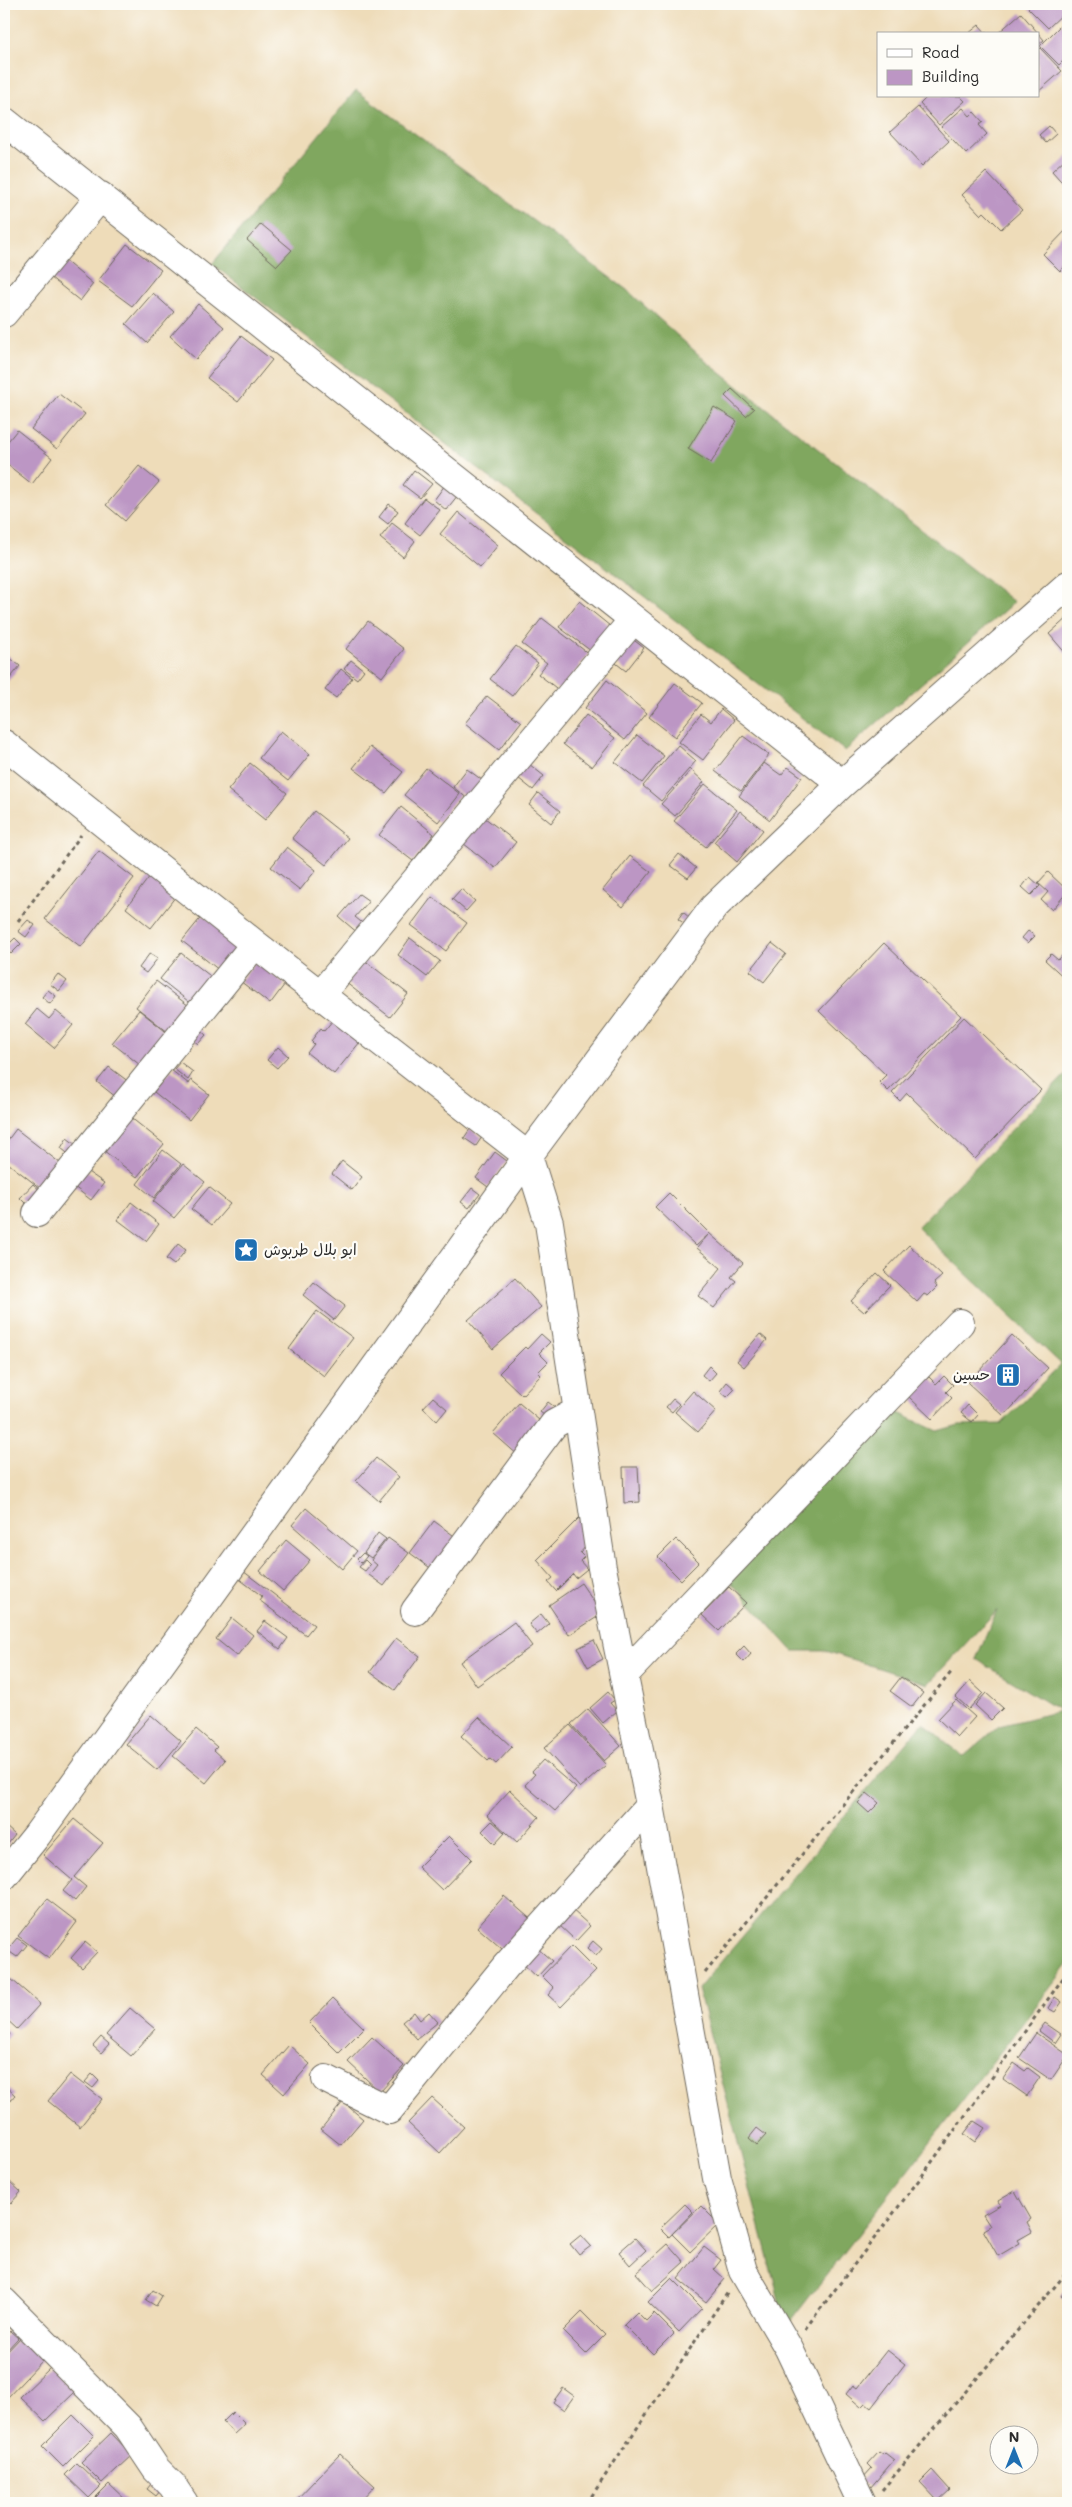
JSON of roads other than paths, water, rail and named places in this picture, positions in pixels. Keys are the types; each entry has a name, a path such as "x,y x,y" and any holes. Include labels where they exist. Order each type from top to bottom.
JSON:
{"street":[{"path":"4,121 842,784"},
{"path":"4,313 101,196"},
{"path":"4,1876 48,1819 528,1156 714,907 842,784 1068,585"},
{"path":"320,995 633,620"},
{"path":"4,744 254,944 528,1156 548,1223 602,1568 650,1805 717,2178 743,2270 789,2349 870,2500"},
{"path":"37,1213 254,944"},
{"path":"624,1675 960,1323"},
{"path":"415,1611 554,1424 578,1411"},
{"path":"326,2079 389,2110 506,1966 650,1805"},
{"path":"4,2302 128,2427 156,2469 172,2485 184,2503"}],"place":[{"name":"ابو بلال طربوش","path":"246,1250"},
{"name":"حسين","path":"1008,1375"}]}
